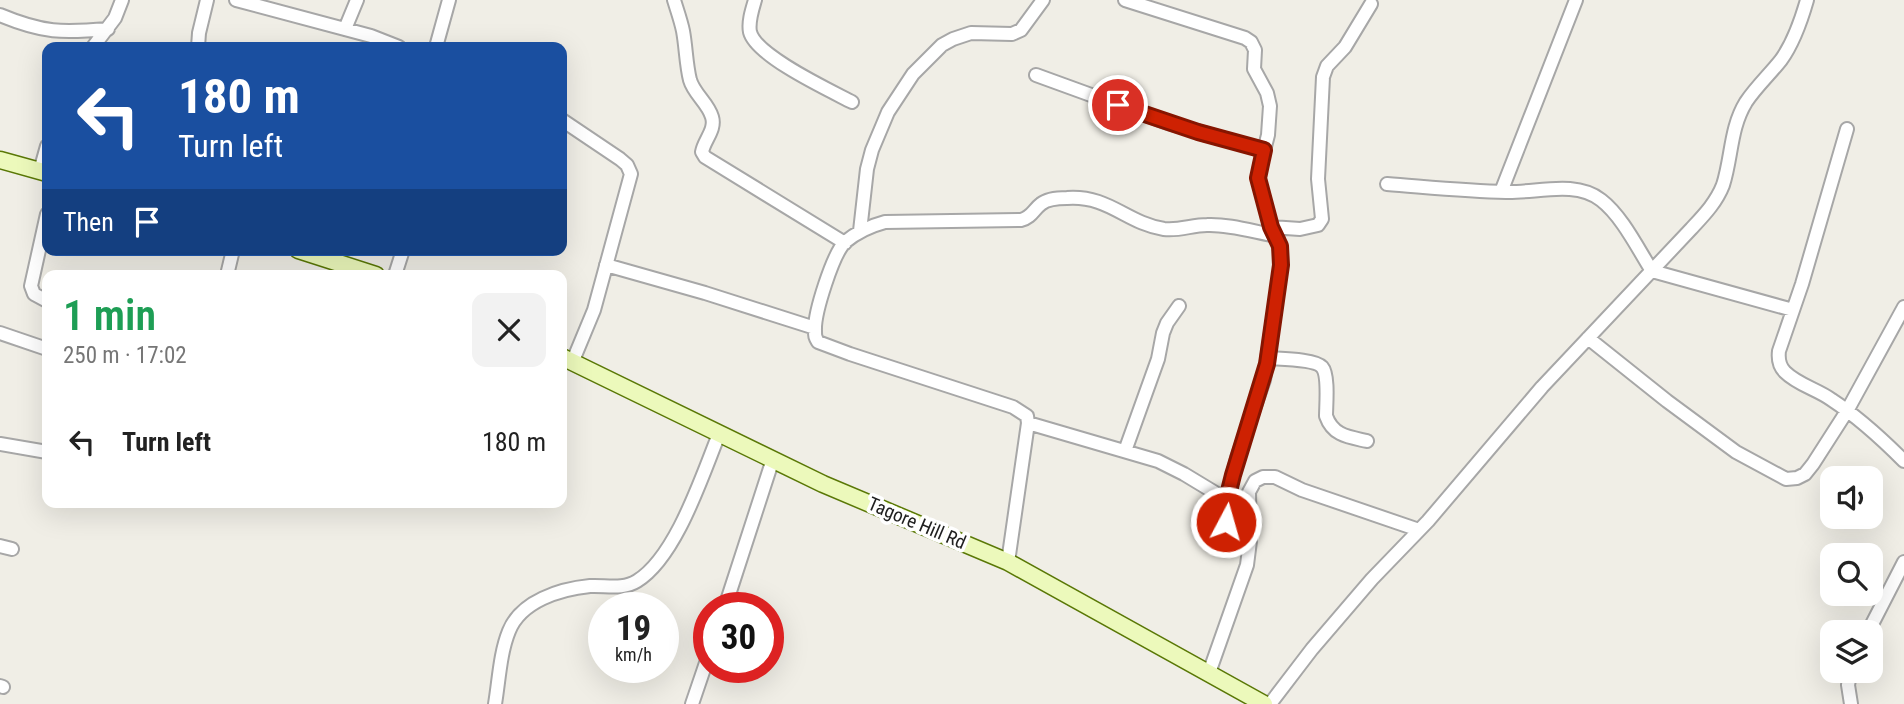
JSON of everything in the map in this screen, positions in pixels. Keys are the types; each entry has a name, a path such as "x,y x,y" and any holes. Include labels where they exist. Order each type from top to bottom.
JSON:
{"main road":[{"path":"0,160 42,172"},
{"path":"313,256 347,270"},
{"name":"Tagore Hill Rd","path":"567,360 823,484 1008,562 1267,704"}],"street":[{"path":"97,42 115,18 122,0"},
{"path":"198,42 207,0"},
{"path":"236,0 386,42"},
{"path":"345,29 357,0"},
{"path":"437,42 449,0"},
{"path":"674,0 682,29 689,76 712,117 710,135 703,145 702,152 705,157 845,243"},
{"path":"755,0 749,30 760,48 784,65 852,102"},
{"path":"860,231 872,149 888,112 913,74 942,45 953,39 971,33 1012,34 1021,30 1043,0"},
{"path":"1125,0 1245,38 1255,50 1254,69 1267,93 1270,106 1268,135 1258,178 1280,246 1281,265 1264,380 1247,426 1224,511 1230,527 1250,533"},
{"path":"1501,191 1576,0"},
{"path":"1267,704 1372,579 1424,526 1542,387 1714,202 1726,176 1735,127 1746,102 1782,59 1793,41 1807,0"},
{"path":"1008,562 1027,416 1013,407 818,342 814,328 837,253 860,231 872,225 885,222 1021,220 1029,218 1042,202 1066,198 1093,199 1138,221 1162,228 1220,225 1274,232 1318,225 1322,219 1318,179 1323,77 1327,66 1345,47 1371,4"},
{"path":"0,15 58,32 108,29"},
{"path":"1036,75 1168,123 1264,150"},
{"path":"567,123 614,154 627,165 631,174 594,310 567,360"},
{"path":"1847,129 1778,360 1782,368 1797,381 1823,393 1904,461"},
{"path":"1387,184 1501,191 1555,189 1591,194 1611,209 1652,271 1793,310"},
{"path":"42,236 31,286 34,294 42,298"},
{"path":"606,265 814,328"},
{"path":"1125,450 1158,359 1167,323 1179,306"},
{"path":"1588,338 1736,452 1786,479 1797,478 1805,474 1847,411 1904,307"},
{"path":"0,333 42,347"},
{"path":"1268,358 1322,366 1326,375 1328,422 1333,430 1344,436 1367,441"},
{"path":"1028,423 1125,450 1172,468 1227,500"},
{"path":"495,704 505,646 515,619 522,611 548,596 591,586 635,583 647,573 674,539 719,434"},
{"path":"0,444 42,449"},
{"path":"729,592 773,460"},
{"path":"1209,673 1244,578 1249,553 1249,492 1255,481 1263,477 1275,477 1302,490 1424,526"},
{"path":"1874,620 1904,562"},
{"path":"692,704 699,683"},
{"path":"1848,683 1851,704"}],"route":[{"path":"1118,105 1168,123 1264,150 1258,178 1271,227 1280,246 1281,265 1264,380 1233,475 1224,511 1226,522"}]}
